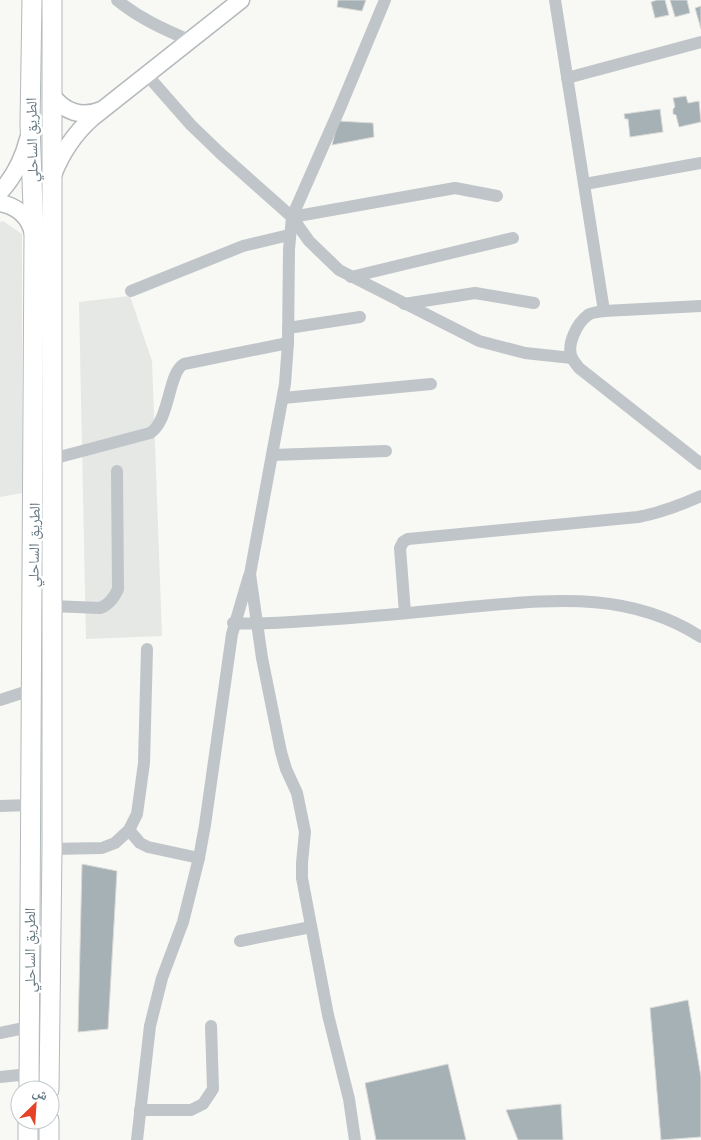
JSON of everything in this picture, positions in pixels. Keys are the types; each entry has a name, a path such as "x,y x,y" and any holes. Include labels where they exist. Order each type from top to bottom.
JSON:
{"highway":[{"name":"الطريق الساحلي","path":"29,1080 34,236 30,124 32,0"},
{"name":"الطريق الساحلي","path":"49,1080 52,848 52,0"}],"main road":[{"path":"52,176 61,157 81,128 241,0"},
{"path":"52,95 57,102 71,112 87,114 103,109"},
{"path":"0,192 10,181 22,160 30,124"},
{"path":"0,203 12,206 24,215 32,228 34,236"}],"street":[{"path":"117,0 132,12 153,24 189,40"},
{"path":"137,1140 147,1044 156,1000 183,922 199,858 234,623 250,574 283,398 288,343 289,235 292,217 385,0"},
{"path":"555,0 604,311"},
{"path":"567,78 701,42"},
{"path":"147,75 191,125 292,217 310,241 339,270 404,304 480,340 525,354 572,358"},
{"path":"585,184 701,163"},
{"path":"292,217 455,188 497,196"},
{"path":"131,291 244,246 289,235"},
{"path":"352,277 513,238"},
{"path":"404,304 475,293 534,303"},
{"path":"701,306 604,311 590,314 581,322 574,334 571,346 572,358 580,368 701,464"},
{"path":"288,328 360,317"},
{"path":"52,459 154,431 164,412 176,372 180,366 288,343"},
{"path":"283,398 431,384"},
{"path":"272,456 386,451"},
{"path":"52,606 100,608 106,606 115,596 118,589 117,471"},
{"path":"405,613 400,548 402,542 408,538 638,517 652,514 701,496"},
{"path":"250,574 256,624 281,752 297,793 302,812 305,832 302,878 328,1015 349,1099 355,1140"},
{"path":"234,623 256,624 550,601 593,602 624,605 649,612 680,625 701,637"},
{"path":"52,848 102,848 115,843 129,830 137,814 144,762 147,649"},
{"path":"0,700 31,690"},
{"path":"0,806 30,805"},
{"path":"129,830 140,843 148,847 199,858"},
{"path":"240,941 312,928"},
{"path":"140,1110 191,1110 203,1104 213,1089 211,1026"},
{"path":"0,1033 29,1027"},
{"path":"0,1077 17,1080"}],"shaded area":[{"path":"3,221 22,234 22,493 0,497 0,222"},
{"path":"130,296 152,361 162,636 86,639 79,302"}],"building":[{"path":"338,0 366,0 362,11 337,7"},
{"path":"665,0 669,15 655,18 651,2"},
{"path":"670,0 687,0 690,13 675,17"},
{"path":"701,6 701,29 695,8"},
{"path":"686,96 688,103 699,101 701,122 679,127 676,115 673,114 675,107 673,98"},
{"path":"660,109 663,132 630,137 628,119 625,119 624,114"},
{"path":"338,121 373,123 374,137 332,145"},
{"path":"82,864 117,871 108,1029 78,1032"},
{"path":"688,1000 701,1077 701,1137 661,1140 650,1008"},
{"path":"448,1064 466,1140 376,1140 365,1083"},
{"path":"561,1104 563,1140 518,1140 506,1110"}]}
